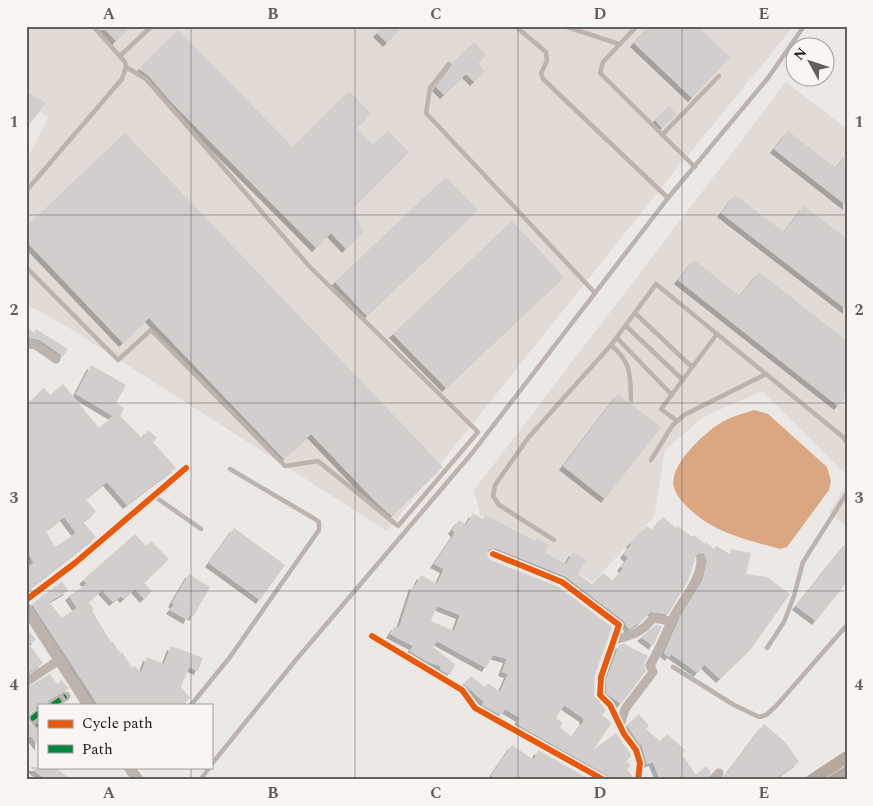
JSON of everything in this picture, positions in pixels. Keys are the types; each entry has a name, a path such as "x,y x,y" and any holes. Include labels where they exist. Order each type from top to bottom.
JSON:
{"main road":[{"path":"812,780 847,758"},
{"path":"834,780 847,772"}],"street":[{"path":"26,343 36,345 56,359"},
{"path":"26,600 75,563 186,468"},
{"path":"493,554 562,582 619,625 601,678 600,695 610,705 620,726 636,750 640,763 638,780"},
{"path":"620,726 625,709 653,672 650,665 664,642 671,621 697,578 701,568 701,558"},
{"path":"26,608 87,704"},
{"path":"614,640 635,635 646,627 653,618 671,621"},
{"path":"372,636 462,690 476,708 604,780"},
{"path":"26,682 59,660"},
{"path":"54,704 66,696"},
{"path":"38,714 33,718 38,724"}],"lane":[{"path":"26,267 118,360 152,330 285,466 318,460 398,526 478,432 310,267 146,78 126,67 120,55 94,26"},
{"path":"120,55 152,26"},
{"path":"515,26 546,52 547,61 541,73 543,79 668,198"},
{"path":"564,26 619,44"},
{"path":"636,26 604,62 600,73 694,167"},
{"path":"212,764 295,661 473,452 668,198 768,78 804,26"},
{"path":"449,64 430,88 426,113 595,293"},
{"path":"26,191 117,87 126,67"},
{"path":"662,135 719,76"},
{"path":"554,540 499,506 493,496 495,485 528,438 611,345 656,284 843,437 847,444"},
{"path":"635,312 692,367"},
{"path":"626,326 682,380"},
{"path":"677,421 661,409 717,334"},
{"path":"616,338 672,395"},
{"path":"611,345 623,355 629,367 631,400"},
{"path":"651,460 677,421 684,415 766,374"},
{"path":"192,704 230,657 319,530 319,522 315,519 230,469"},
{"path":"767,648 784,622 794,596 803,562 847,493"},
{"path":"154,496 201,529"},
{"path":"673,667 734,705 759,717 766,715 776,706 847,625"},
{"path":"200,780 209,768"}],"shaded area":[{"path":"26,26 835,26 833,29 793,27 653,198 387,531 66,326 26,304 26,161 48,117 26,103"},
{"path":"786,82 786,88 794,88 847,129 847,476 762,391 703,417 665,450 654,517 593,582 480,515 474,490"},
{"path":"754,410 768,414 827,467 831,481 829,490 787,547 780,549 736,536 714,527 689,509 674,487 676,470 696,443 723,422"},
{"path":"847,483 847,527 829,513"}],"building":[{"path":"102,26 131,26 116,41"},
{"path":"384,26 403,26 387,43 377,33"},
{"path":"649,26 697,26 730,57 692,98 634,43"},
{"path":"178,30 293,147 349,91 371,114 356,128 373,145 388,131 409,152 353,208 363,232 346,249 331,233 316,248 171,102 149,76 139,69"},
{"path":"474,42 486,55 478,63 485,71 474,82 466,74 444,95 436,87 453,63"},
{"path":"26,92 46,103 26,129"},
{"path":"669,106 676,114 662,128 655,120"},
{"path":"788,131 836,168 847,154 847,206 774,149"},
{"path":"125,133 443,467 392,516 378,504 311,434 284,459 149,318 123,343 26,241 26,227"},
{"path":"446,177 478,210 367,316 335,282"},
{"path":"735,195 784,232 804,206 847,239 847,310 721,213"},
{"path":"512,221 564,277 446,388 393,334"},
{"path":"694,260 740,296 759,272 847,341 847,395 838,406 678,280"},
{"path":"26,326 34,333 36,329 68,349 62,358 60,354 40,340 26,337"},
{"path":"91,365 126,385 116,403 124,408 120,416 142,438 148,430 157,438 153,442 176,468 127,505 107,482 86,499 96,512 83,522 96,537 26,592 26,568 34,563 26,549 26,405 44,388 50,395 63,384 99,428 113,416 76,394","holes":["64,517 76,533 55,547 46,531"]},
{"path":"618,394 661,427 605,499 563,466"},
{"path":"473,513 483,519 486,515 535,541 537,538 549,545 545,553 566,564 573,552 586,560 578,574 593,585 603,573 613,581 623,569 621,567 628,558 624,554 631,545 630,543 647,526 652,530 663,517 676,528 678,526 692,537 694,535 714,549 716,546 730,554 731,549 751,553 746,574 767,577 790,594 751,649 720,679 704,664 698,673 671,654 669,657 664,653 680,617 703,579 707,560 704,554 699,553 696,556 688,581 668,614 650,612 641,622 629,629 623,620 565,576 495,548 489,549 487,554 490,560 559,587 612,627 595,675 594,695 606,710 602,715 612,723 593,750 616,733 630,753 631,756 626,762 631,765 627,770 632,775 632,780 610,780 607,775 520,726 517,723 520,718 505,709 501,715 482,705 484,702 464,684 471,676 485,687 488,683 500,692 508,674 502,672 507,659 493,655 486,668 437,641 433,647 455,664 450,675 440,669 441,666 428,662 410,651 413,646 390,634 395,626 399,628 413,585 415,586 421,575 437,584 444,569 434,564 455,533 452,530 459,520 466,525","holes":["437,606 460,615 454,631 431,621","564,705 583,718 584,721 572,737 560,727 563,723 556,718"]},
{"path":"234,528 285,565 260,600 209,563"},
{"path":"135,534 146,546 151,541 169,559 144,583 152,591 144,599 135,589 124,599 121,596 113,602 102,590 89,602 94,610 92,611 111,642 120,653 122,652 132,668 135,666 141,673 147,657 164,664 171,646 203,658 198,671 189,667 181,687 190,698 184,704 97,704 32,604 62,581 68,591 49,602 62,618 77,608 69,596 87,584 83,580"},
{"path":"847,542 847,582 816,621 796,606"},
{"path":"189,574 210,587 193,617 190,615 187,620 170,610"},
{"path":"656,625 662,626 653,646 641,637"},
{"path":"26,627 36,640 29,644 43,663 28,673"},
{"path":"624,644 648,656 644,664 646,671 621,704 606,693 607,678 619,645"},
{"path":"50,674 57,684 62,680 69,689 49,700 47,704 38,704 27,715 28,722 38,730 38,746 31,736 26,740 26,688"},
{"path":"639,714 649,726 646,729 661,742 667,734 685,750 682,754 696,775 706,766 711,772 706,780 660,780 653,762 647,764 641,743 640,745 627,725"},
{"path":"764,724 786,743 799,762 774,780 722,780"},
{"path":"512,745 534,760 538,750 591,780 496,780 491,776"},
{"path":"30,767 56,768 71,780 46,780"}],"marked path":[{"path":"54,704 66,696"},
{"path":"38,714 33,718 38,724"}],"cycle path":[{"path":"26,600 75,563 186,468"},
{"path":"493,554 562,582 619,625 601,677 600,695 610,705 624,734 636,750 640,763 638,780"},
{"path":"372,636 462,690 475,708 604,780"}]}
